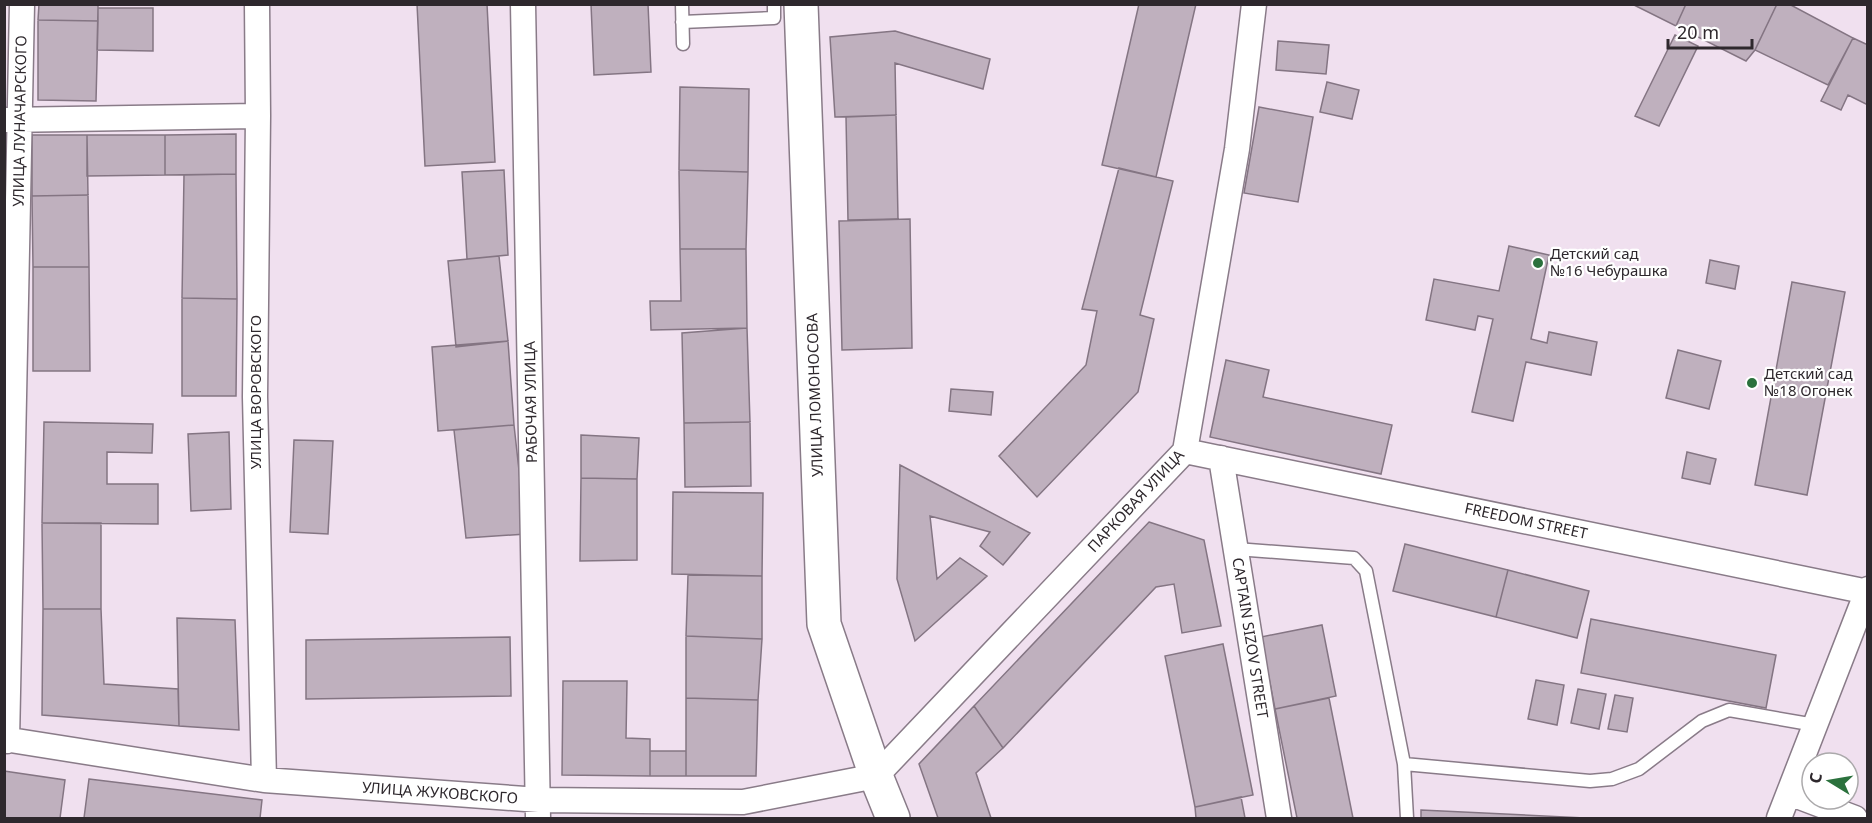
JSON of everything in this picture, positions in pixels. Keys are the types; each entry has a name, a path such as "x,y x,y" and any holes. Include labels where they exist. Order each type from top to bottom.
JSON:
{"street":[{"name":"УЛИЦА ЛУНАЧАРСКОГО","path":"6,740 12,120 22,4"},
{"name":"УЛИЦА ВОРОВСКОГО","path":"257,4 255,397 264,780"},
{"name":"РАБОЧАЯ УЛИЦА","path":"523,4 538,809"},
{"name":"УЛИЦА ЛОМОНОСОВА","path":"801,4 824,624 893,819"},
{"name":"ПАРКОВАЯ УЛИЦА","path":"876,776 1185,451 1237,149 1254,4"},
{"path":"12,120 258,116"},
{"name":"FREEDOM STREET","path":"1185,451 1867,591"},
{"name":"CAPTAIN SIZOV STREET","path":"1221,458 1279,819"},
{"path":"1779,819 1867,591"},
{"name":"УЛИЦА ЖУКОВСКОГО","path":"6,740 264,780 538,809 743,802 876,776"},
{"path":"1789,794 1856,819"}],"lane":[{"path":"682,4 683,44"},
{"path":"682,22 774,18 774,4"},
{"path":"1236,549 1354,558 1366,572 1404,764 1407,819"},
{"path":"1404,764 1590,781 1612,779 1639,769 1702,721 1729,710 1815,725"}],"building":[{"path":"39,4 98,4 98,21 38,20"},
{"path":"417,4 487,4 495,162 425,166"},
{"path":"591,4 648,4 651,72 594,75"},
{"path":"1139,4 1196,4 1156,177 1102,165"},
{"path":"1632,4 1686,4 1676,26"},
{"path":"1686,4 1777,4 1755,50 1746,61 1676,26"},
{"path":"1777,4 1789,4 1853,38 1828,85 1755,50"},
{"path":"98,8 153,8 153,51 97,50"},
{"path":"38,20 98,21 96,101 38,100"},
{"path":"895,31 990,59 983,89 895,63 896,115 835,117 830,37"},
{"path":"1675,35 1698,46 1659,126 1635,116"},
{"path":"1853,38 1868,45 1868,105 1848,95 1841,110 1821,101"},
{"path":"1278,41 1329,45 1326,74 1276,70"},
{"path":"1327,82 1359,90 1352,119 1320,112"},
{"path":"680,87 749,89 748,172 679,170"},
{"path":"1259,107 1313,117 1298,202 1244,193"},
{"path":"896,115 898,219 848,220 846,117"},
{"path":"236,134 236,174 165,175 165,135"},
{"path":"32,135 87,135 88,195 32,196"},
{"path":"87,135 165,135 165,175 87,176"},
{"path":"1119,168 1173,181 1140,315 1154,319 1138,392 1037,497 999,456 1086,365 1097,311 1082,309"},
{"path":"504,170 508,255 467,259 462,172"},
{"path":"679,170 748,172 746,249 680,249"},
{"path":"236,174 237,299 182,298 184,175"},
{"path":"88,195 89,267 33,267 32,196"},
{"path":"910,219 912,348 842,350 839,221"},
{"path":"1509,246 1549,255 1531,339 1547,343 1549,332 1597,342 1591,375 1526,362 1513,421 1472,412 1493,319 1478,316 1475,330 1426,320 1434,279 1499,291"},
{"path":"680,249 746,249 747,328 651,330 650,301 681,301"},
{"path":"499,256 508,341 456,347 448,261"},
{"path":"1710,260 1739,266 1735,289 1706,283"},
{"path":"33,267 89,267 90,371 33,371"},
{"path":"1792,282 1845,292 1807,495 1755,485"},
{"path":"182,298 237,299 236,396 182,396"},
{"path":"747,328 750,422 684,423 682,333"},
{"path":"508,341 514,425 438,431 432,347"},
{"path":"1678,350 1721,361 1709,409 1666,398"},
{"path":"1226,360 1269,370 1263,397 1392,425 1381,474 1210,437"},
{"path":"951,389 993,392 991,415 949,411"},
{"path":"44,422 153,424 152,453 107,452 107,484 158,484 158,524 42,523"},
{"path":"750,422 751,486 685,487 684,423"},
{"path":"514,425 526,534 466,538 454,430"},
{"path":"229,432 231,509 191,511 188,434"},
{"path":"581,435 639,438 637,479 581,478"},
{"path":"294,440 333,441 328,534 290,532"},
{"path":"1687,452 1716,459 1710,484 1682,478"},
{"path":"900,465 1030,533 1003,565 980,546 990,532 930,516 937,579 960,558 987,576 915,641 897,579"},
{"path":"581,478 637,479 637,560 580,561"},
{"path":"673,492 763,493 762,576 672,574"},
{"path":"1149,522 1204,540 1221,626 1182,633 1174,584 1156,587 1003,748 974,706"},
{"path":"42,523 101,523 101,609 43,609"},
{"path":"1405,544 1508,570 1496,617 1393,591"},
{"path":"1508,570 1589,591 1577,638 1496,617"},
{"path":"688,575 762,576 762,639 686,636"},
{"path":"43,609 101,609 104,684 178,689 179,726 42,715"},
{"path":"177,618 235,620 239,730 179,726"},
{"path":"1591,619 1776,655 1766,708 1581,673"},
{"path":"1322,625 1336,696 1275,709 1261,637"},
{"path":"686,636 762,639 758,700 686,698"},
{"path":"510,637 511,696 306,699 306,640"},
{"path":"1223,644 1253,795 1195,807 1165,656"},
{"path":"1536,680 1564,685 1557,725 1528,719"},
{"path":"563,681 627,681 626,738 650,739 650,776 562,775"},
{"path":"1578,689 1606,694 1599,729 1571,723"},
{"path":"1615,695 1633,698 1627,732 1608,729"},
{"path":"686,698 758,700 756,776 686,776"},
{"path":"1329,698 1353,818 1297,818 1275,709"},
{"path":"974,706 1003,748 976,773 991,818 938,818 919,764"},
{"path":"650,751 686,751 686,776 650,776"},
{"path":"4,771 65,780 60,818 4,818"},
{"path":"89,779 262,800 260,818 84,818"},
{"path":"1241,797 1245,818 1196,818 1195,807"},
{"path":"1421,810 1585,818 1421,818"}],"place":[{"name":"Детский сад №16 Чебурашка","path":"1538,263"},
{"name":"Детский сад №18 Огонек","path":"1752,383"}]}
